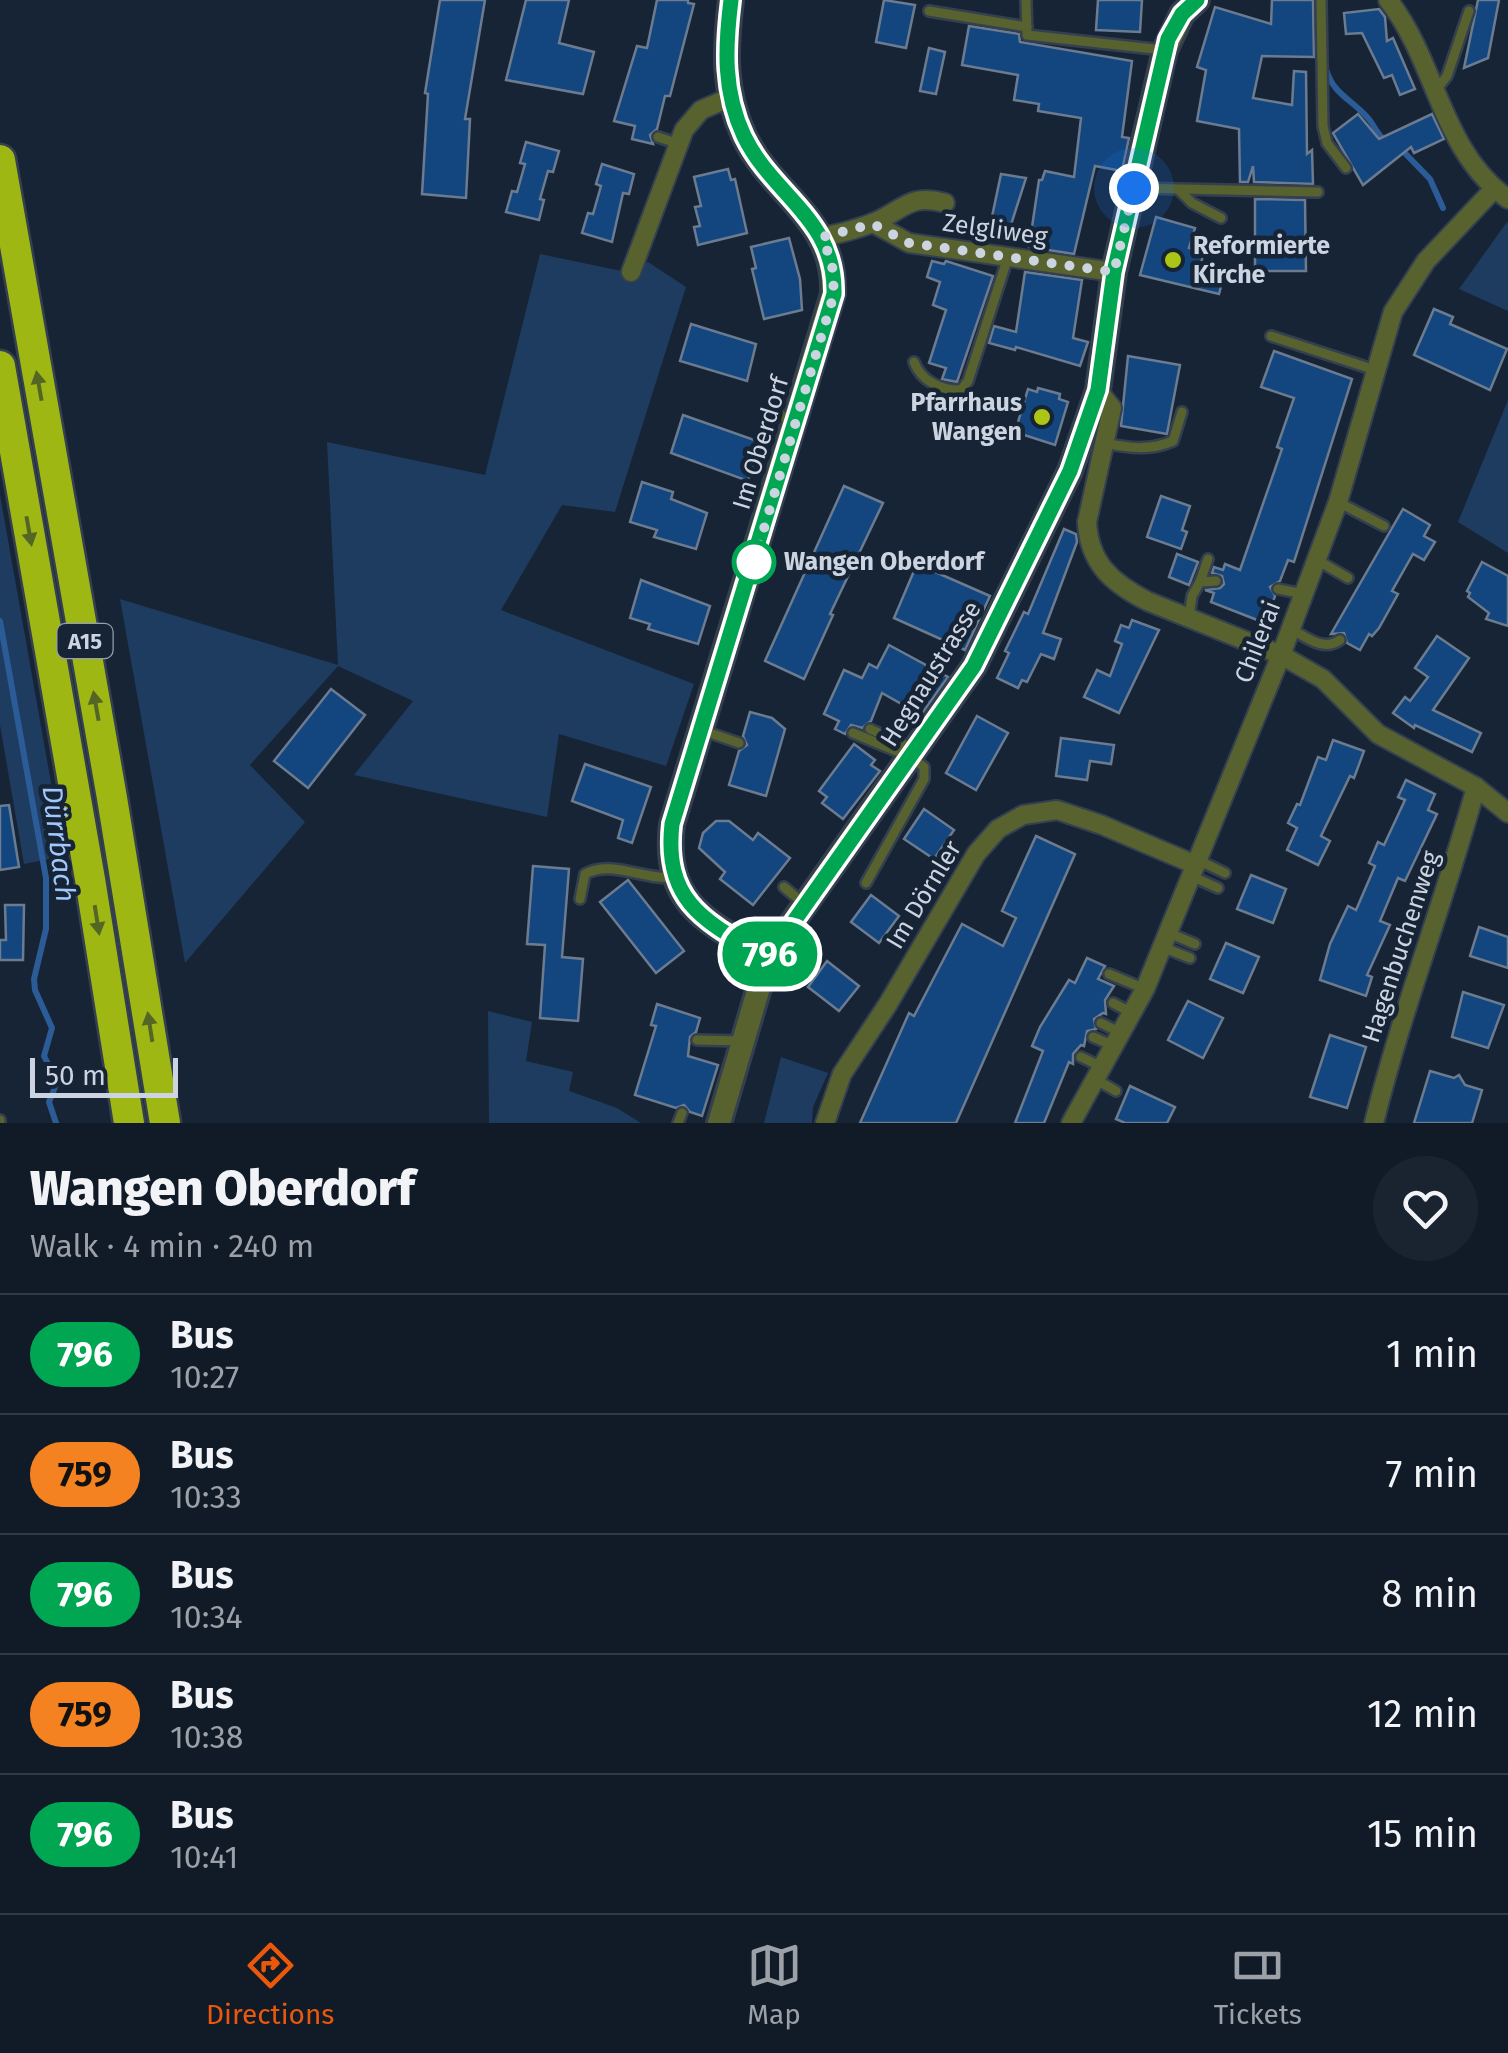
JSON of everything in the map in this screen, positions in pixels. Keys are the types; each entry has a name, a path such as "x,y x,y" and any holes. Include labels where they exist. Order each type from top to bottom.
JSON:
{"highway":[{"name":"A15","path":"0,160 112,798 164,1123"},
{"name":"A15","path":"0,366 129,1123"}],"street":[{"name":"Im Oberdorf","path":"674,877 670,858 672,824 702,730 787,418 834,294 832,263 822,237 746,140 730,98 725,53 731,0"},
{"name":"Hegnaustrasse","path":"719,1123 768,958 974,666 1070,471 1098,390 1114,272 1166,50 1182,14 1197,0"},
{"path":"1388,0 1458,144 1501,194"},
{"path":"631,272 692,118 730,98"},
{"name":"Chilerai","path":"1071,1123 1132,1013 1166,940 1281,655 1338,502 1393,312 1436,248 1501,194"},
{"name":"Zelgliweg","path":"822,237 873,224 913,200 926,198 945,203"},
{"name":"Zelgliweg","path":"873,224 909,243 1114,272"},
{"path":"1098,390 1112,408 1087,522 1094,558 1126,590 1281,655 1323,679 1378,734 1476,787 1508,813"},
{"name":"Hagenbuchenweg","path":"1374,1123 1389,1063 1476,787"},
{"name":"Im Dörnler","path":"824,1123 842,1074 976,854 998,828 1023,815 1057,810 1102,824 1195,867"},
{"path":"674,877 704,921 768,958"}],"lane":[{"path":"1026,0 1027,35 1166,50"},
{"path":"1321,0 1322,126 1327,142 1346,168"},
{"path":"929,10 1027,27"},
{"path":"1434,92 1447,76 1469,11"},
{"path":"658,137 679,144"},
{"path":"1134,188 1318,192"},
{"path":"1180,191 1221,218"},
{"path":"914,362 932,383 961,390 968,381 1008,257"},
{"path":"1271,336 1376,370"},
{"path":"1104,444 1159,448 1172,442 1182,412"},
{"path":"1338,502 1384,526"},
{"path":"1188,618 1192,596 1208,558"},
{"path":"1317,560 1348,578"},
{"path":"1200,582 1216,581"},
{"path":"1278,589 1304,594"},
{"path":"1290,628 1324,645 1340,640"},
{"path":"866,883 924,779 924,767 914,754 870,729"},
{"path":"702,730 740,743"},
{"path":"854,732 914,754"},
{"path":"580,898 585,874 599,867 660,879 674,877"},
{"path":"1195,867 1225,873"},
{"path":"1195,867 1218,888"},
{"path":"784,887 804,904"},
{"path":"1166,940 1195,944"},
{"path":"1166,940 1190,958"},
{"path":"1109,974 1144,989"},
{"path":"1113,1003 1132,1013"},
{"path":"1101,1023 1117,1039"},
{"path":"1093,1037 1117,1039"},
{"path":"697,1040 741,1042"},
{"path":"1081,1057 1116,1092"}],"shaded area":[{"path":"1508,224 1508,311 1459,289"},
{"path":"540,254 636,274 648,262 686,287 615,512 562,505 501,610 694,684 666,766 559,734 547,817 354,775 413,701 338,666 250,765 305,822 185,963 120,599 338,665 327,442 485,475"},
{"path":"1508,400 1508,553 1458,522"},
{"path":"0,495 64,856 24,864 0,725"},
{"path":"488,1011 532,1022 526,1061 573,1072 569,1091 617,1108 641,1123 489,1123"},
{"path":"781,1057 828,1073 813,1107 812,1123 764,1123"}],"building":[{"path":"440,0 485,0 465,119 470,119 466,198 422,194 428,94 425,93"},
{"path":"526,0 569,0 559,43 594,52 583,94 506,80"},
{"path":"657,0 688,0 694,4 670,96 665,96 657,129 650,135 653,144 632,139 635,126 614,121 637,46 647,48"},
{"path":"884,0 915,5 906,48 876,42"},
{"path":"1098,0 1142,0 1140,32 1096,30"},
{"path":"1272,0 1313,0 1314,57 1262,56 1253,98 1292,105 1294,71 1306,72 1307,154 1312,150 1313,184 1254,182 1253,166 1248,182 1240,182 1239,129 1197,121 1206,70 1197,67 1215,7 1271,24"},
{"path":"1478,0 1499,0 1488,58 1464,68"},
{"path":"1379,9 1385,17 1387,41 1393,38 1415,89 1400,95 1392,75 1384,78 1362,33 1346,34 1344,13"},
{"path":"969,26 1019,34 1020,42 1132,61 1122,137 1129,138 1122,171 1095,166 1074,254 1029,247 1039,180 1045,171 1074,177 1081,118 1038,111 1039,104 1014,100 1018,75 962,65"},
{"path":"929,48 945,52 936,94 920,91"},
{"path":"1358,114 1379,139 1432,114 1444,139 1414,153 1411,147 1363,185 1333,133"},
{"path":"526,142 559,151 553,172 548,171 539,220 506,212 525,164 520,163"},
{"path":"602,164 634,174 629,194 623,193 612,242 582,233 588,213 593,214"},
{"path":"728,169 731,180 735,179 747,233 698,245 694,227 700,226 695,207 701,206 694,177"},
{"path":"1001,174 1026,178 1008,234 989,231"},
{"path":"1255,199 1305,200 1306,271 1255,271"},
{"name":"Reformierte Kirche","path":"1156,217 1195,228 1189,248 1204,253 1199,269 1224,275 1219,294 1140,275"},
{"path":"789,238 800,279 802,310 764,319 751,247"},
{"path":"932,261 946,261 993,276 957,382 942,379 946,368 929,363 946,310 933,305 940,282 927,277"},
{"path":"1025,272 1082,280 1073,338 1088,342 1080,366 989,343 994,326 1016,332"},
{"path":"1434,309 1453,317 1450,324 1507,349 1490,390 1414,355"},
{"path":"691,324 756,344 747,381 680,361"},
{"path":"1274,351 1352,379 1294,562 1288,560 1280,581 1270,587 1275,596 1265,623 1211,602 1214,593 1205,590 1224,584 1222,576 1212,573 1214,567 1223,570 1225,564 1240,570 1282,449 1277,447 1294,398 1261,387"},
{"path":"1128,356 1180,365 1167,434 1121,426"},
{"name":"Pfarrhaus Wangen","path":"1038,388 1060,394 1059,399 1068,402 1055,445 1015,432 1028,389 1037,392"},
{"path":"683,415 760,442 748,481 671,453"},
{"path":"642,482 673,492 671,499 707,513 696,549 654,537 657,530 630,522"},
{"path":"844,486 883,503 804,679 765,661"},
{"path":"1161,496 1190,506 1181,549 1147,537"},
{"path":"1403,509 1430,525 1424,536 1435,542 1424,560 1413,554 1392,591 1398,594 1379,628 1372,636 1369,634 1360,650 1347,643 1344,633 1331,634"},
{"path":"1064,529 1076,534 1077,542 1043,633 1061,639 1054,659 1041,654 1027,682 1022,680 1018,688 997,678 1009,653 1005,651 1024,612 1028,614"},
{"path":"1177,554 1198,562 1189,585 1169,577"},
{"path":"1482,562 1508,576 1508,626 1486,619 1489,613 1468,597 1467,591"},
{"path":"917,564 990,596 965,650 894,618"},
{"path":"641,580 710,606 698,644 648,629 650,624 630,618"},
{"path":"1132,620 1159,630 1119,713 1084,697 1097,670 1110,676 1122,644 1115,641 1121,625 1129,628"},
{"path":"1437,636 1469,658 1433,710 1481,733 1472,752 1415,725 1414,728 1393,713 1405,697 1410,701 1428,677 1415,668"},
{"path":"889,645 948,677 921,715 882,693 871,721 862,728 851,725 845,734 835,729 839,721 824,714 844,670 862,678 869,664 877,668"},
{"path":"331,689 365,715 308,788 274,761"},
{"path":"750,712 772,718 785,729 766,796 729,785 739,751 747,745 743,736"},
{"path":"977,716 1008,733 976,790 946,773"},
{"path":"1061,738 1114,745 1111,764 1090,761 1087,780 1056,776"},
{"path":"1333,740 1364,751 1354,778 1350,776 1321,836 1330,841 1318,865 1287,850 1297,828 1288,823 1297,804 1300,805 1318,757 1326,760"},
{"path":"854,744 875,760 871,765 880,771 843,819 822,803 827,797 819,791"},
{"path":"585,764 651,787 632,843 618,838 623,820 572,801"},
{"path":"1406,780 1435,794 1428,810 1437,814 1405,881 1398,878 1380,921 1390,925 1367,975 1372,977 1366,996 1320,980 1330,944 1348,906 1356,910 1375,866 1369,863 1378,842 1384,845 1405,800 1398,797"},
{"path":"9,805 19,867 0,870 0,806"},
{"path":"924,809 954,830 934,859 904,839"},
{"path":"716,821 729,821 753,840 758,833 790,858 753,905 720,879 725,872 699,848 703,833"},
{"path":"1036,836 1075,854 956,1123 860,1123 909,1013 914,1016 962,924 1003,946 1016,918 1002,911"},
{"path":"533,866 569,869 562,957 583,959 578,1021 540,1018 545,945 527,944"},
{"path":"1251,875 1286,889 1273,923 1237,909"},
{"path":"628,880 684,951 656,973 600,902"},
{"path":"871,895 899,916 879,943 851,922"},
{"path":"5,905 24,905 23,960 0,960 0,940 6,940"},
{"path":"1479,927 1508,937 1508,968 1470,956"},
{"path":"1226,943 1259,957 1243,993 1210,979"},
{"path":"1087,958 1105,966 1098,979 1114,986 1105,1000 1106,1014 1094,1019 1096,1029 1087,1031 1084,1046 1073,1054 1073,1064 1069,1062 1044,1123 1015,1123 1043,1051 1032,1046 1040,1027 1069,980 1075,983"},
{"path":"827,961 859,986 839,1011 808,987"},
{"path":"1463,992 1504,1005 1488,1048 1452,1037"},
{"path":"1188,1001 1223,1018 1203,1058 1168,1040"},
{"path":"657,1004 700,1018 690,1037 688,1056 718,1065 702,1116 684,1105 676,1108 635,1095 656,1026 651,1025"},
{"path":"1330,1035 1366,1047 1347,1108 1310,1097"},
{"path":"1430,1071 1454,1078 1459,1075 1465,1085 1482,1090 1472,1123 1414,1123"},
{"path":"1130,1086 1175,1107 1167,1123 1125,1123 1116,1119"}],"waterway":[{"path":"1326,69 1338,90 1387,142"},
{"path":"1398,146 1430,179 1443,208"},
{"name":"Dürrbach","path":"0,621 46,878 46,929 34,979 52,1028 44,1056 57,1082 49,1102 56,1123"}],"bus line":[{"name":"796","path":"731,0 725,53 730,98 746,140 822,237 832,263 834,294 672,824 670,865 682,892 704,921 768,958 974,666 1070,471 1098,390 1114,272 1168,39 1182,14 1197,0"}],"place":[{"name":"Reformierte Kirche","path":"1173,260"},
{"name":"Pfarrhaus Wangen","path":"1042,417"},
{"name":"Wangen Oberdorf","path":"754,562"}],"route":[{"path":"754,562 834,294 832,263 822,237 873,224 909,243 1114,272 1134,188"}]}
